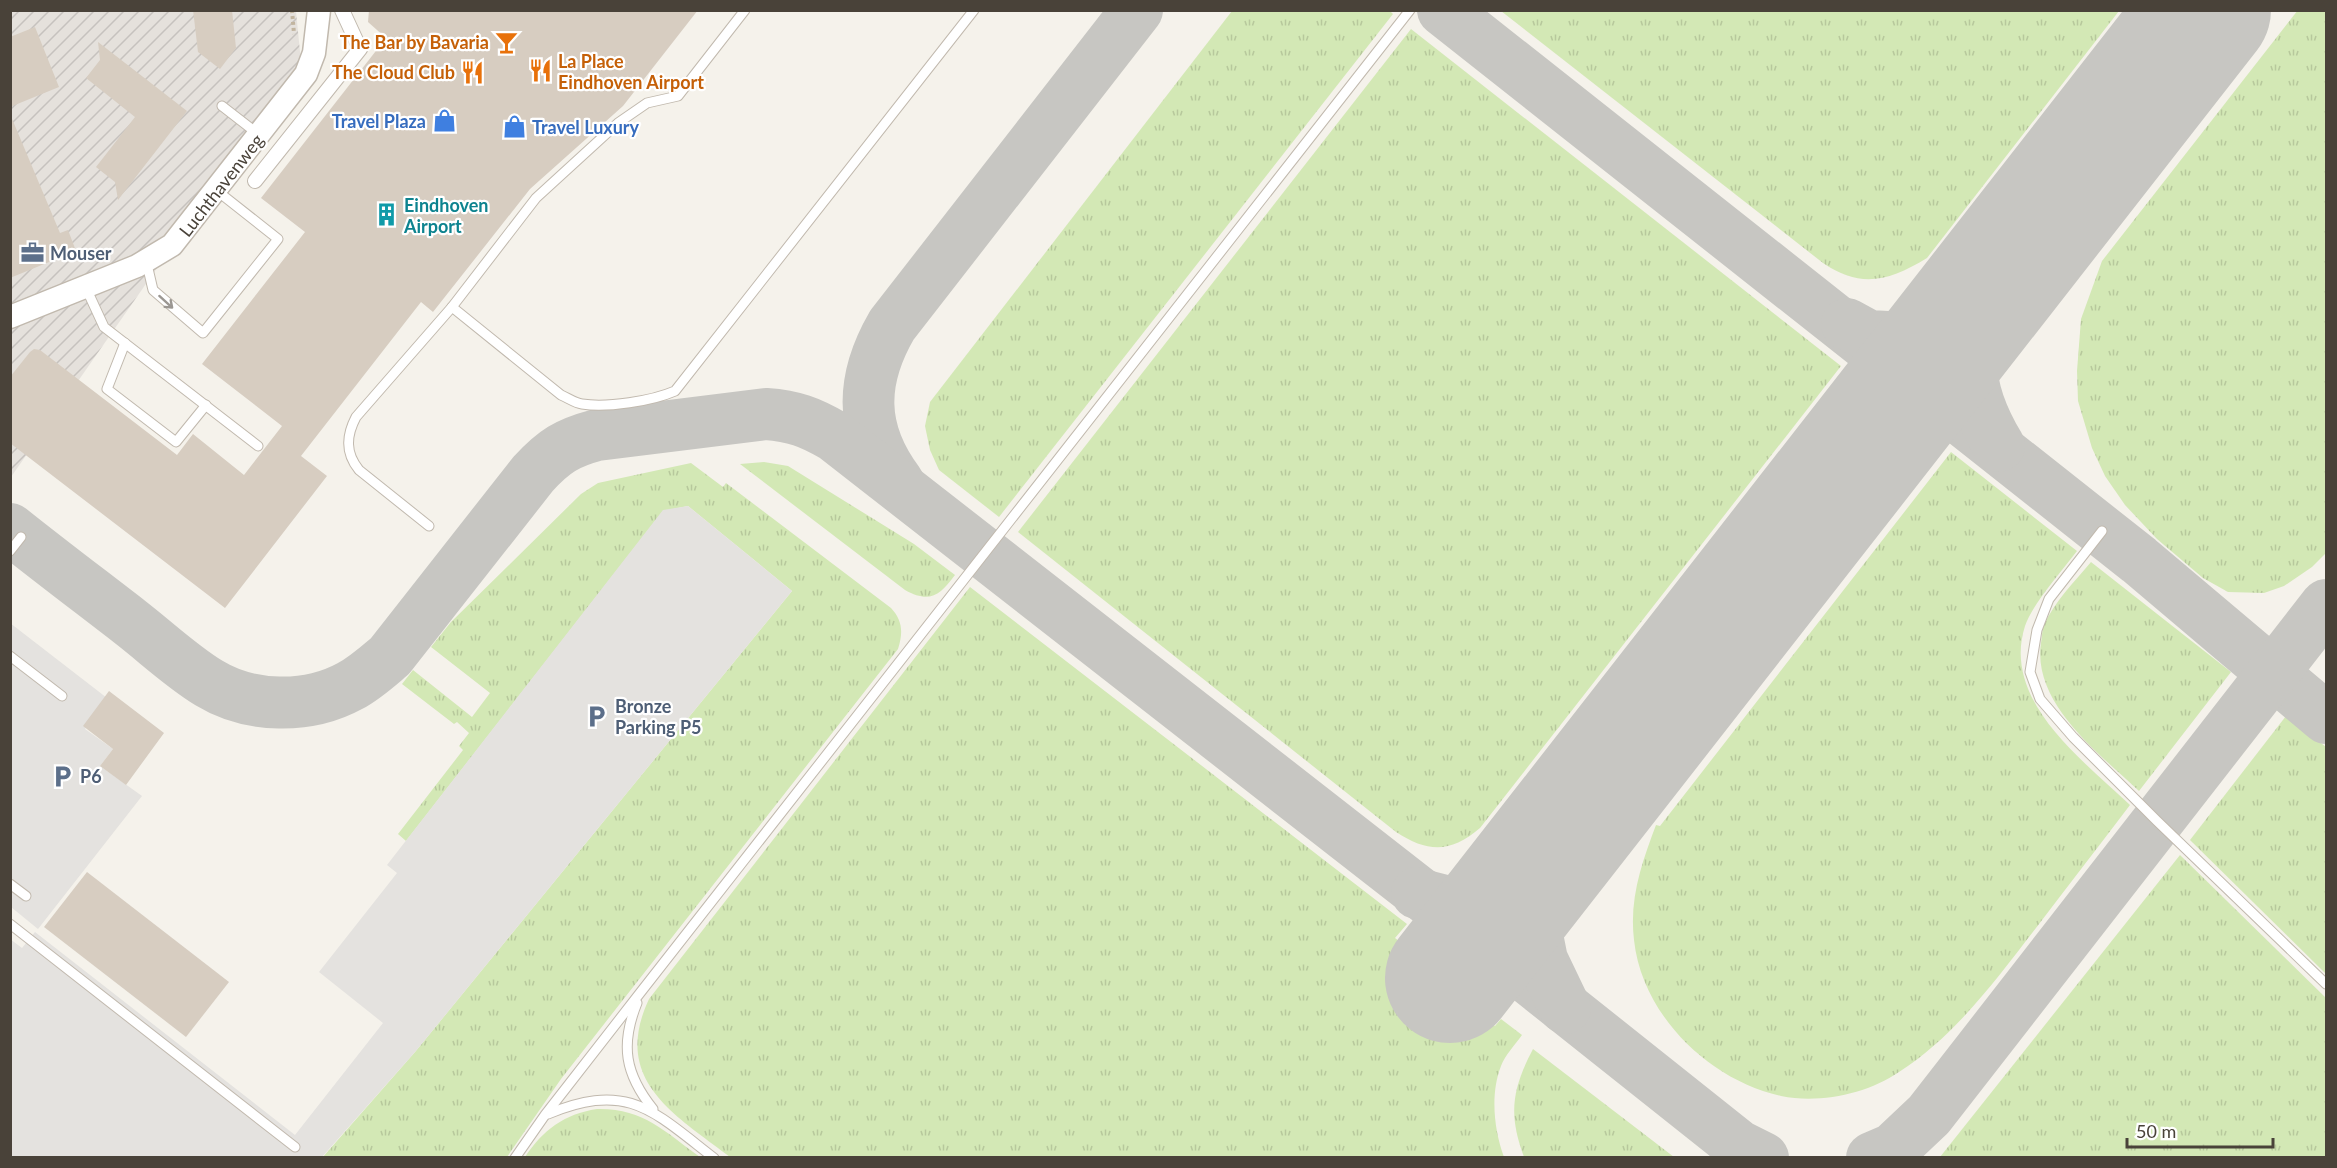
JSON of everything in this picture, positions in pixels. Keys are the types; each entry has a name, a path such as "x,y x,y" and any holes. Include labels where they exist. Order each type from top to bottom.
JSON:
{"street":[{"name":"Luchthavenweg","path":"10,317 146,260 177,241 306,74 314,53 317,21 307,10"},
{"path":"255,182 360,49 342,10"}],"lane":[{"path":"429,526 359,470 348,452 349,431 356,417 452,308 536,198 618,123 647,103 678,96 745,10"},
{"path":"452,308 561,395 580,404 598,405 660,397 675,391 974,10"},
{"path":"515,1158 545,1115 640,993 1410,10"},
{"path":"222,106 260,135"},
{"path":"146,260 153,290 203,333 278,239 216,190"},
{"path":"86,287 104,327 258,446"},
{"path":"125,343 107,389 176,442 206,405"},
{"path":"2102,531 2049,599 2037,630 2030,672 2040,699 2157,821 2326,984"},
{"path":"10,551 21,537"},
{"path":"10,656 62,696"},
{"path":"10,884 26,896"},
{"path":"10,924 296,1147"},
{"path":"640,993 628,1024 627,1058 637,1088 654,1111"},
{"path":"545,1115 573,1104 604,1098 631,1101 654,1111 714,1158"}],"shaded area":[{"path":"11,11 296,11 301,62 11,477"},
{"name":"Bronze Parking P5","path":"688,506 792,591 415,1052 322,1157 11,1157 10,939 22,948 35,932 295,1135 383,1023 319,972 397,873 387,865 663,510"},
{"name":"P6","path":"10,623 107,698 85,729 113,749 100,766 142,796 38,929 11,907"}],"green space":[{"path":"1389,10 1393,14 999,517 939,470 930,450 925,426 930,402 1232,11"},
{"path":"2298,10 2326,11 2326,553 2312,567 2284,586 2264,593 2228,592 2203,578 2157,539 2125,505 2105,476 2092,448 2078,401 2077,371 2081,319 2102,261"},
{"path":"1501,11 2119,11 1927,258 1887,277 1863,279 1837,271 1823,263"},
{"path":"1411,29 1841,366 1480,828 1459,842 1439,847 1419,844 1396,832 1018,532"},
{"path":"1951,452 2077,551 2041,597 2025,626 2021,653 2025,679 2035,704 2051,727 2090,769 2130,805 1990,987 1938,1042 1919,1058 1886,1080 1858,1091 1827,1098 1781,1096 1754,1088 1705,1059 1665,1018 1650,994 1640,968 1634,940 1633,910 1638,881 1656,825 1660,826"},
{"path":"764,462 788,466 914,544 955,575 944,588 928,597 905,590 740,464"},
{"path":"691,463 723,487 726,483 891,608 901,627 898,649 561,1079 507,1157 322,1158 415,1052 792,591 688,506 663,511 406,841 398,834 463,750 459,746 469,733 402,684 413,670 472,717 490,693 431,647 451,622 581,494 598,483"},
{"path":"2091,562 2231,672 2139,791 2072,726 2047,687 2041,665 2043,629 2048,616"},
{"path":"970,587 1407,924 1395,938 1399,941 1395,948 1495,1026 1501,1019 1522,1035 1503,1062 1495,1088 1496,1124 1504,1157 730,1157 688,1126 654,1092 643,1073 638,1052 639,1027 649,999"},
{"path":"2286,716 2326,747 2326,974 2190,840"},
{"path":"2180,855 2326,998 2326,1157 1940,1157"},
{"path":"1533,1049 1674,1157 1524,1157 1516,1128 1515,1102 1520,1077"},
{"path":"597,1109 627,1112 640,1117 664,1130 700,1157 525,1157 547,1131 564,1119"}],"building":[{"path":"193,10 232,10 236,48 220,69 198,52"},
{"name":"Eindhoven Airport","path":"369,10 698,10 623,106 530,189 433,312 421,302 301,456 327,476 225,608 10,443 10,377 30,352 34,349 40,350 177,455 193,434 244,475 282,426 202,364 305,232 261,198 386,38 368,22"},
{"path":"35,27 59,87 10,107 10,37"},
{"path":"98,42 187,111 118,200 115,182 96,167 135,117 86,78 100,60"},
{"path":"10,114 60,233 68,230 76,251 10,278"},
{"path":"109,691 164,733 126,785 100,766 113,749 83,726"},
{"path":"87,872 229,982 186,1037 44,927"}],"taxiway":[{"path":"898,482 885,463 876,443 868,405 874,365 881,345 892,325 1137,10"},
{"path":"1443,10 2139,560 2326,718"},
{"path":"1847,324 1869,336 1905,338 1945,330 1992,285"},
{"path":"1992,287 1974,337 1971,357 1973,384 1981,410 1999,446"},
{"path":"10,529 209,683 242,697 261,701 298,702 316,699 350,686 390,656 533,474 562,449 577,441 597,435 766,414 801,420 834,436 1480,940 1739,1146 1763,1158"},
{"path":"1872,1158 1893,1149 1929,1115 2326,605"},
{"path":"1417,893 1462,903 1494,898 1521,879 1553,848 1537,894 1536,930 1542,960 1565,1008"}],"runway":[{"path":"1450,978 2206,10"}],"place":[{"name":"The Bar by Bavaria","path":"507,42"},
{"name":"La Place Eindhoven Airport","path":"540,71"},
{"name":"The Cloud Club","path":"473,72"},
{"name":"Travel Plaza","path":"444,121"},
{"name":"Travel Luxury","path":"514,127"},
{"name":"Eindhoven Airport","path":"386,215"},
{"name":"Mouser","path":"32,253"},
{"name":"Bronze Parking P5","path":"597,716"},
{"name":"P6","path":"62,776"}]}
